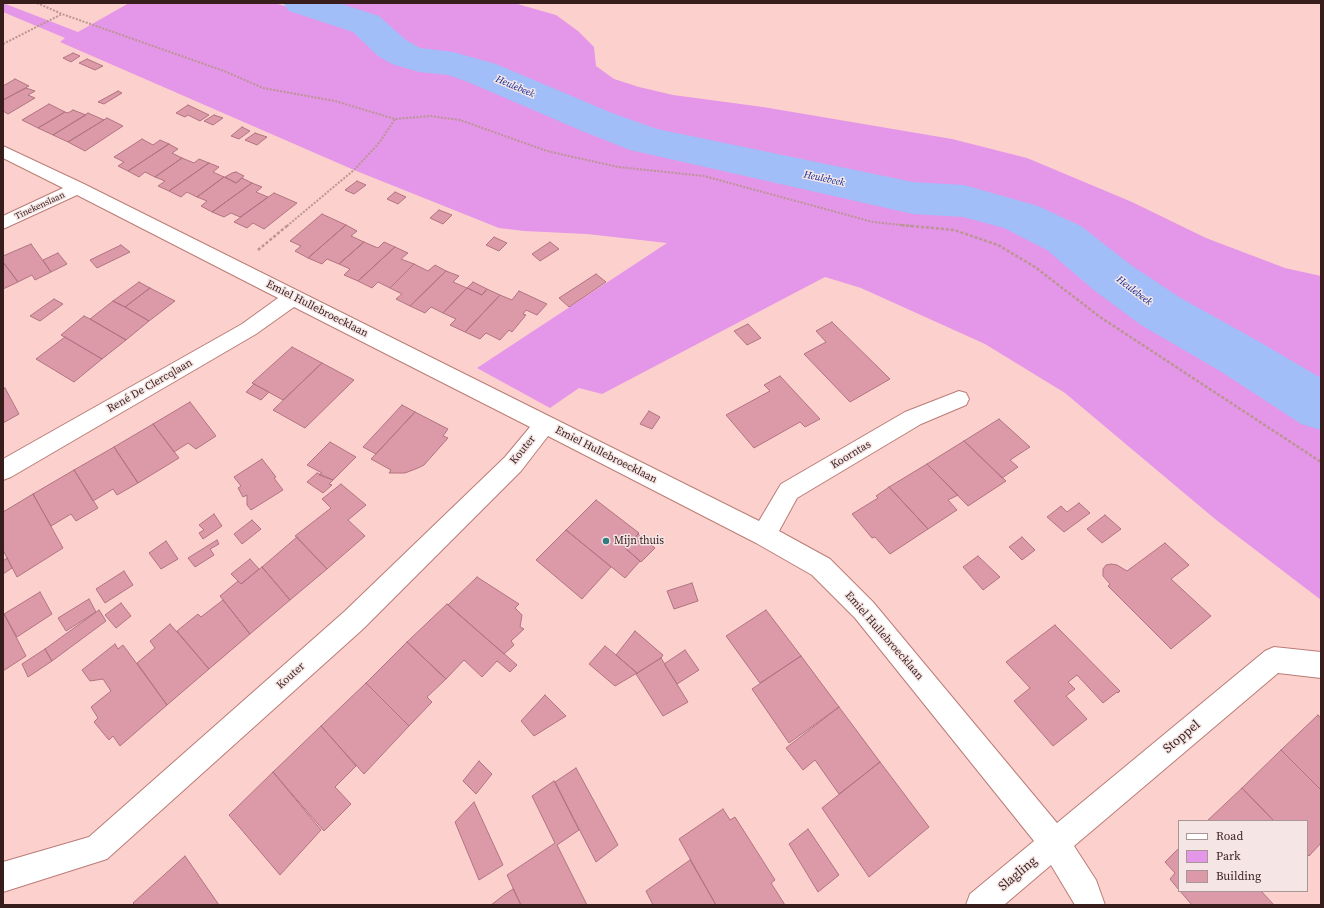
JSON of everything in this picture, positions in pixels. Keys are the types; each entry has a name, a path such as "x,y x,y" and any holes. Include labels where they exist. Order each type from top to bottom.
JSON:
{"street":[{"name":"Emiel Hullebroecklaan","path":"3,151 764,535 821,567 864,610 1055,844 1085,892 1090,905"},
{"name":"Tinekenslaan","path":"3,223 78,188"},
{"name":"René De Clercqlaan","path":"3,470 249,329 294,297"},
{"name":"Koorntas","path":"764,535 789,491 913,418 959,399"},
{"name":"Kouter","path":"3,877 97,849 354,620 513,464 545,424"},
{"name":"Stoppel","path":"1055,844 1274,660 1321,665"},
{"name":"Slagling","path":"981,905 1055,844"}],"path":[{"path":"37,3 62,14 224,71 263,88 335,101 395,120 430,116 460,120 547,151 618,167 704,176 873,222 954,230 998,245 1035,267 1100,317 1321,462"},
{"path":"3,44 62,14"},
{"path":"236,268 354,170 379,143 395,120"}],"green space":[{"path":"3,3 78,32 129,3 274,3 357,27 379,48 395,59 410,65 436,67 485,79 575,121 628,142 918,206 965,208 993,215 1029,227 1061,245 1107,280 1192,337 1321,417 1321,600 1215,519 1065,393 985,344 861,288 825,277 602,394 579,388 550,408 477,368 667,243 587,234 524,231 499,228 354,170 60,42 65,38 3,12"},
{"path":"318,3 514,3 556,15 578,31 594,47 596,66 614,79 639,87 673,95 763,107 952,139 1027,158 1132,202 1206,238 1285,268 1321,276 1321,398 1174,311 1095,257 1072,236 1055,226 994,203 847,179 642,134 456,60 422,54 401,44 368,18"}],"building":[{"path":"73,53 80,56 71,62 63,58"},
{"path":"87,59 103,66 95,70 79,63"},
{"path":"15,79 29,86 3,100 3,86"},
{"path":"26,88 35,91 28,95 35,98 8,114 3,111 3,100"},
{"path":"118,91 122,93 104,104 98,102"},
{"path":"49,104 65,112 38,128 22,120"},
{"path":"188,105 209,115 200,121 188,115 185,117 176,113"},
{"path":"73,110 86,115 53,135 38,128 65,112 68,113"},
{"path":"88,113 104,120 68,142 53,135"},
{"path":"214,115 223,118 213,125 204,121"},
{"path":"107,118 123,126 85,151 68,142"},
{"path":"242,127 250,131 239,139 231,136"},
{"path":"255,133 267,137 257,145 245,140"},
{"path":"142,139 153,145 160,140 169,144 128,171 118,166 124,162 114,157"},
{"path":"169,144 178,149 172,153 182,158 155,177 145,172 139,177 128,171"},
{"path":"182,158 194,163 199,159 209,163 169,191 158,186 165,181 155,177"},
{"path":"209,163 219,167 213,172 224,177 197,197 187,192 181,197 169,191"},
{"path":"236,172 244,176 236,183 225,177 232,173"},
{"path":"224,177 236,183 242,178 252,183 212,212 201,206 207,201 197,197"},
{"path":"357,181 366,185 354,194 345,190"},
{"path":"252,183 262,187 256,192 268,197 240,217 231,213 224,217 212,212"},
{"path":"395,192 406,197 398,204 387,199"},
{"path":"274,193 297,203 264,229 253,223 247,228 234,222"},
{"path":"439,210 452,215 443,224 430,218"},
{"path":"322,214 346,225 308,258 295,251 301,246 290,241"},
{"path":"346,225 357,231 351,236 364,242 339,264 327,259 322,264 308,258"},
{"path":"494,237 507,243 499,251 486,245"},
{"path":"364,242 378,248 384,242 395,247 358,281 344,275 350,269 339,264"},
{"path":"550,242 559,249 540,261 532,254"},
{"path":"31,244 51,272 35,280 32,275 18,282 3,262 3,256"},
{"path":"121,245 130,252 97,268 90,260"},
{"path":"395,247 408,253 401,259 414,264 390,288 378,282 372,288 358,281"},
{"path":"58,253 67,264 51,272 43,260"},
{"path":"3,262 18,282 3,289"},
{"path":"414,264 428,271 435,265 446,271 410,306 396,299 402,294 390,288"},
{"path":"446,271 459,276 453,282 467,288 443,313 431,307 425,313 410,306"},
{"path":"596,274 606,282 569,307 559,298"},
{"path":"139,282 150,288 125,307 113,301"},
{"path":"473,282 487,289 482,295 467,288"},
{"path":"150,288 175,301 149,321 125,307"},
{"path":"467,288 482,295 487,289 500,295 465,332 450,325 456,319 443,313"},
{"path":"519,291 547,304 537,315 526,310 523,314 526,315 512,332 509,330 500,340 486,333 480,339 465,332 500,295 512,300"},
{"path":"54,299 63,304 40,321 30,316"},
{"path":"113,301 149,321 126,340 90,319"},
{"path":"84,316 126,340 102,359 61,335"},
{"path":"832,322 890,379 850,402 804,354 826,342 816,331"},
{"path":"748,324 761,338 747,345 734,331"},
{"path":"65,337 102,359 74,382 36,359"},
{"path":"292,347 322,363 283,400 252,383"},
{"path":"322,363 354,380 305,428 273,410"},
{"path":"780,376 820,419 805,427 800,422 754,448 726,415 770,391 764,385"},
{"path":"254,384 269,392 261,400 246,392"},
{"path":"5,388 19,414 3,423 3,389"},
{"path":"190,402 216,436 196,449 188,443 174,452 153,424"},
{"path":"402,405 415,412 376,454 363,447"},
{"path":"649,411 660,417 652,429 640,424"},
{"path":"415,412 448,429 443,436 448,438 424,465 405,473 389,473 391,470 371,459"},
{"path":"999,419 1030,447 1010,460 1018,467 1002,478 964,441"},
{"path":"153,424 179,458 138,483 114,447"},
{"path":"964,441 1006,481 968,506 927,464"},
{"path":"330,442 356,457 333,480 319,475 322,473 307,465"},
{"path":"114,447 138,483 117,495 113,489 93,501 74,470"},
{"path":"262,459 276,477 274,478 283,490 251,510 247,505 247,495 243,497 238,488 241,486 234,477"},
{"path":"927,464 958,495 948,500 957,510 928,529 889,487"},
{"path":"74,470 98,508 76,521 71,514 51,526 33,494"},
{"path":"317,473 333,480 329,484 332,485 323,493 307,482"},
{"path":"341,484 366,505 348,520 365,536 327,569 295,536 331,508 322,499"},
{"path":"889,487 928,529 890,554 875,537 872,538 852,514 878,498 876,496"},
{"path":"33,494 63,548 17,577 3,550 3,512"},
{"name":"Mijn thuis","path":"596,500 639,533 625,548 640,561 625,578 566,530"},
{"path":"1079,503 1090,513 1064,532 1047,517 1061,506 1067,512"},
{"path":"214,514 222,526 203,539 199,533 204,530 199,525"},
{"path":"1105,515 1121,529 1102,543 1087,529"},
{"path":"252,520 261,529 242,544 234,534"},
{"path":"566,530 611,567 582,599 536,560"},
{"path":"638,534 655,548 641,562 625,548"},
{"path":"297,537 327,569 290,600 262,567"},
{"path":"1022,537 1035,550 1022,560 1009,547"},
{"path":"217,540 219,544 210,549 214,555 195,567 188,558"},
{"path":"166,541 178,559 161,569 149,553"},
{"path":"1165,543 1189,565 1171,579 1211,616 1171,649 1108,586 1110,584 1103,576 1103,569 1106,565 1117,565 1127,571"},
{"path":"978,556 1000,577 983,590 963,567"},
{"path":"7,558 12,568 3,574 3,561"},
{"path":"250,559 259,569 241,584 231,574"},
{"path":"262,567 290,600 250,634 220,596 238,581 241,584"},
{"path":"124,571 133,585 105,603 96,589"},
{"path":"477,577 519,604 515,608 522,615 520,627 524,629 511,641 514,645 504,654 448,605"},
{"path":"692,583 698,601 674,609 667,591"},
{"path":"40,592 52,614 17,637 4,614"},
{"path":"89,599 96,612 66,631 58,618"},
{"path":"223,600 250,634 209,669 177,631 198,614 201,617"},
{"path":"121,603 131,616 116,628 105,615"},
{"path":"447,604 517,665 510,672 497,661 482,677 464,660 446,679 407,642"},
{"path":"99,610 106,621 52,661 45,649"},
{"path":"766,610 801,656 760,683 726,636"},
{"path":"4,614 26,656 3,671 3,615"},
{"path":"170,624 209,669 167,705 137,663 155,648 150,641"},
{"path":"1055,625 1120,691 1103,703 1077,675 1068,682 1075,689 1066,696 1087,719 1053,746 1014,701 1030,688 1006,662"},
{"path":"635,631 663,655 661,658 637,673 616,655"},
{"path":"407,642 446,679 427,697 432,702 409,726 366,683"},
{"path":"115,644 118,649 123,645 167,705 120,746 113,736 109,740 94,722 98,718 91,707 111,691 103,679 90,681 82,670"},
{"path":"605,646 637,673 615,686 589,664"},
{"path":"45,649 52,661 28,677 22,664"},
{"path":"685,650 699,670 677,684 664,664"},
{"path":"801,656 839,707 789,743 752,689"},
{"path":"661,658 688,702 663,716 636,674"},
{"path":"366,683 409,726 364,774 321,726"},
{"path":"545,695 566,716 534,736 521,721"},
{"path":"839,707 880,762 839,794 815,760 803,770 786,748"},
{"path":"1318,715 1321,718 1321,790 1281,750"},
{"path":"321,726 356,766 335,787 351,804 324,831 273,772"},
{"path":"1281,750 1321,790 1321,843 1309,856 1308,820 1273,820 1242,788"},
{"path":"479,761 492,774 476,794 463,781"},
{"path":"880,762 929,827 869,877 822,808"},
{"path":"576,768 618,845 596,862 555,782"},
{"path":"273,772 321,830 280,875 229,815"},
{"path":"554,781 579,830 557,845 587,905 521,905 507,875 555,843 532,796"},
{"path":"1242,788 1273,820 1208,820"},
{"path":"474,802 503,865 479,880 455,822"},
{"path":"723,809 730,820 735,817 775,880 771,883 785,905 716,905 679,839"},
{"path":"808,829 839,875 818,892 789,844"},
{"path":"1178,849 1178,889 1170,879 1175,873 1165,862"},
{"path":"185,856 219,905 135,905 133,903"},
{"path":"690,860 716,905 653,905 646,891"},
{"path":"513,889 521,905 491,905 504,895"},
{"path":"1181,892 1262,892 1274,905 1192,905"}],"waterway":[{"name":"Heulebeek","path":"302,3 366,24 392,48 406,56 419,60 453,64 482,73 597,122 646,140 913,198 964,201 1021,217 1064,238 1113,278 1160,311 1239,356 1321,407"}],"place":[{"name":"Mijn thuis","path":"606,541"}]}
